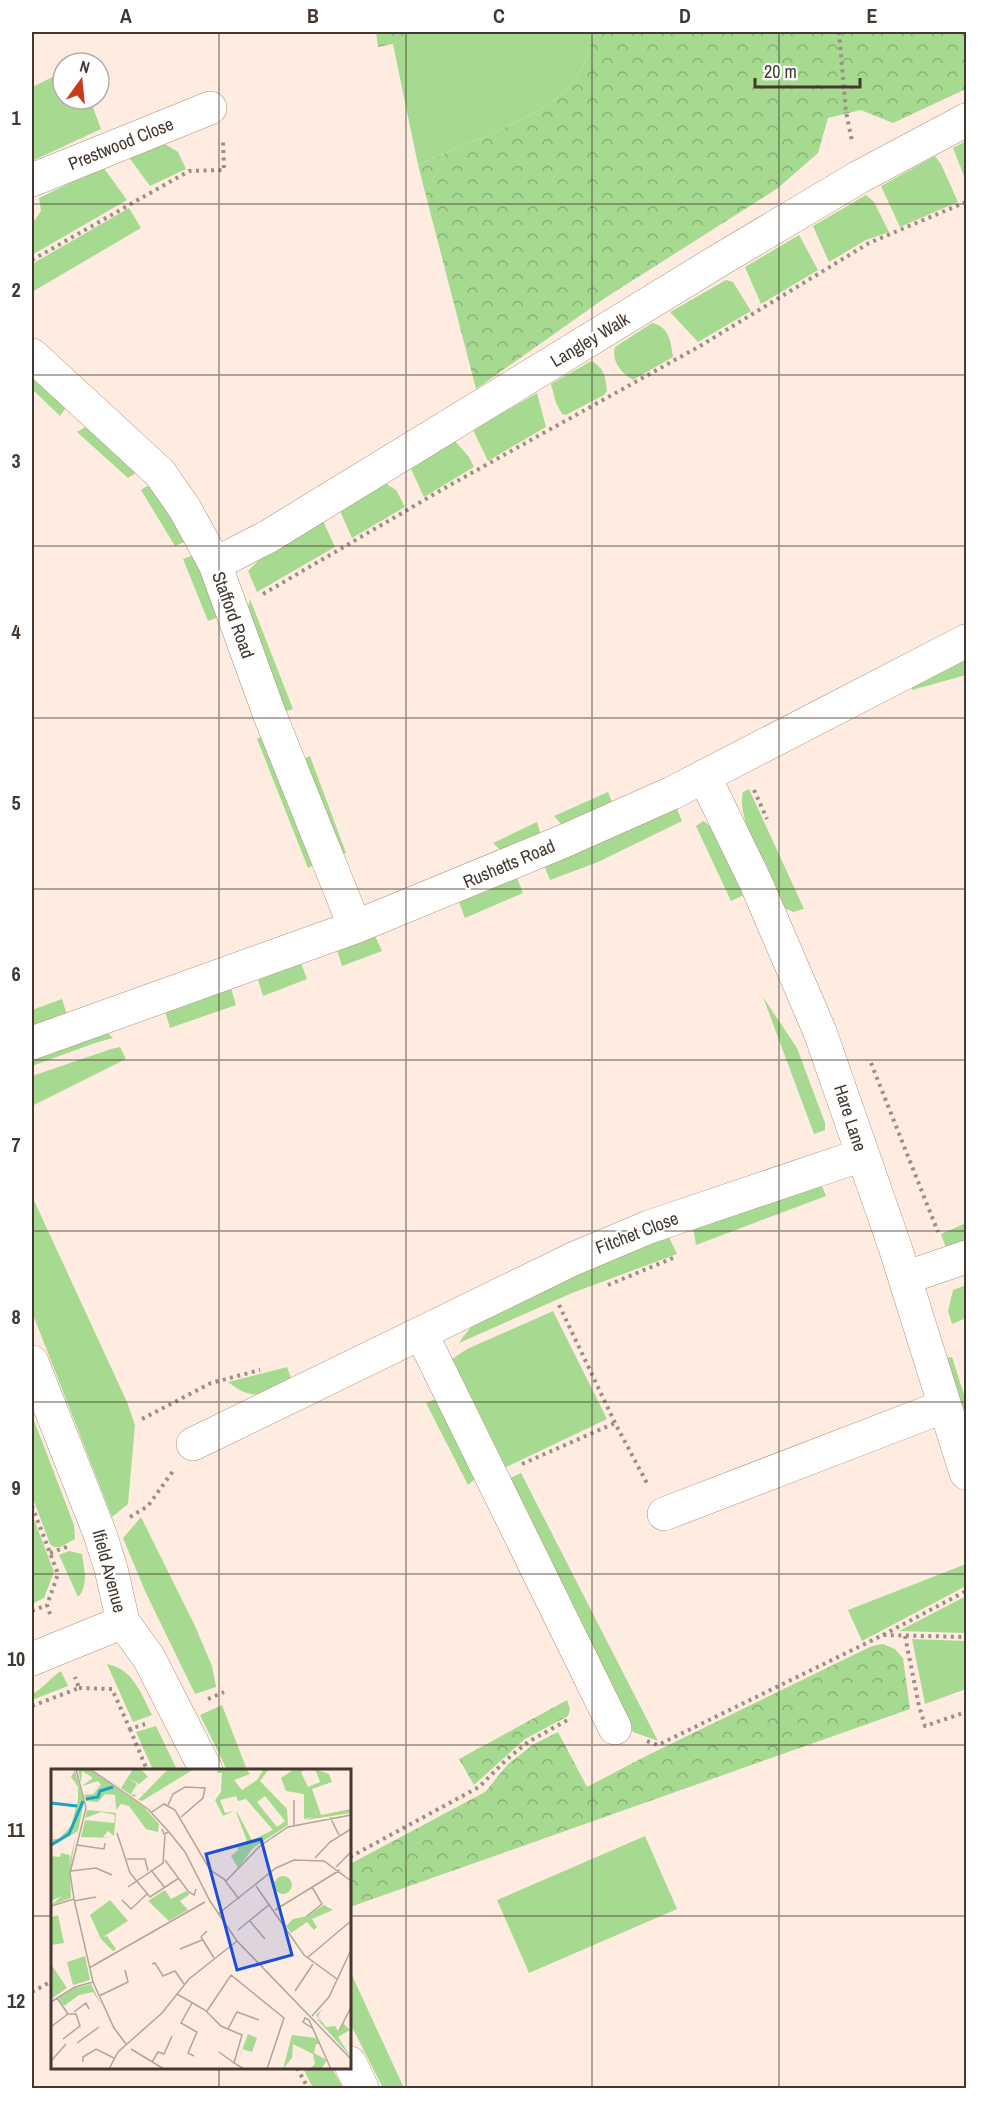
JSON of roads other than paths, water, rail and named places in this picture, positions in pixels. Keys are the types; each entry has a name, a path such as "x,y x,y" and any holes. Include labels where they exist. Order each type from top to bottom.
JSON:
{"street":[{"name":"Prestwood Close","path":"32,180 210,108"},
{"name":"Langley Walk","path":"215,564 269,536 859,177 966,120"},
{"name":"Stafford Road","path":"32,355 160,473 185,509 215,564 269,713 355,927"},
{"name":"Rushetts Road","path":"32,1043 355,927 564,841 672,793 966,641"},
{"name":"Hare Lane","path":"704,776 756,883 820,1032 905,1278 966,1473"},
{"name":"Fitchet Close","path":"193,1444 573,1259 638,1232 862,1155"},
{"path":"905,1278 966,1257"},
{"path":"421,1333 615,1728"},
{"name":"Ifield Avenue","path":"32,1362 100,1534 123,1622 148,1658 205,1769"},
{"path":"664,1514 945,1406"},
{"path":"32,1659 123,1622"},
{"path":"351,2065 362,2088"}]}
